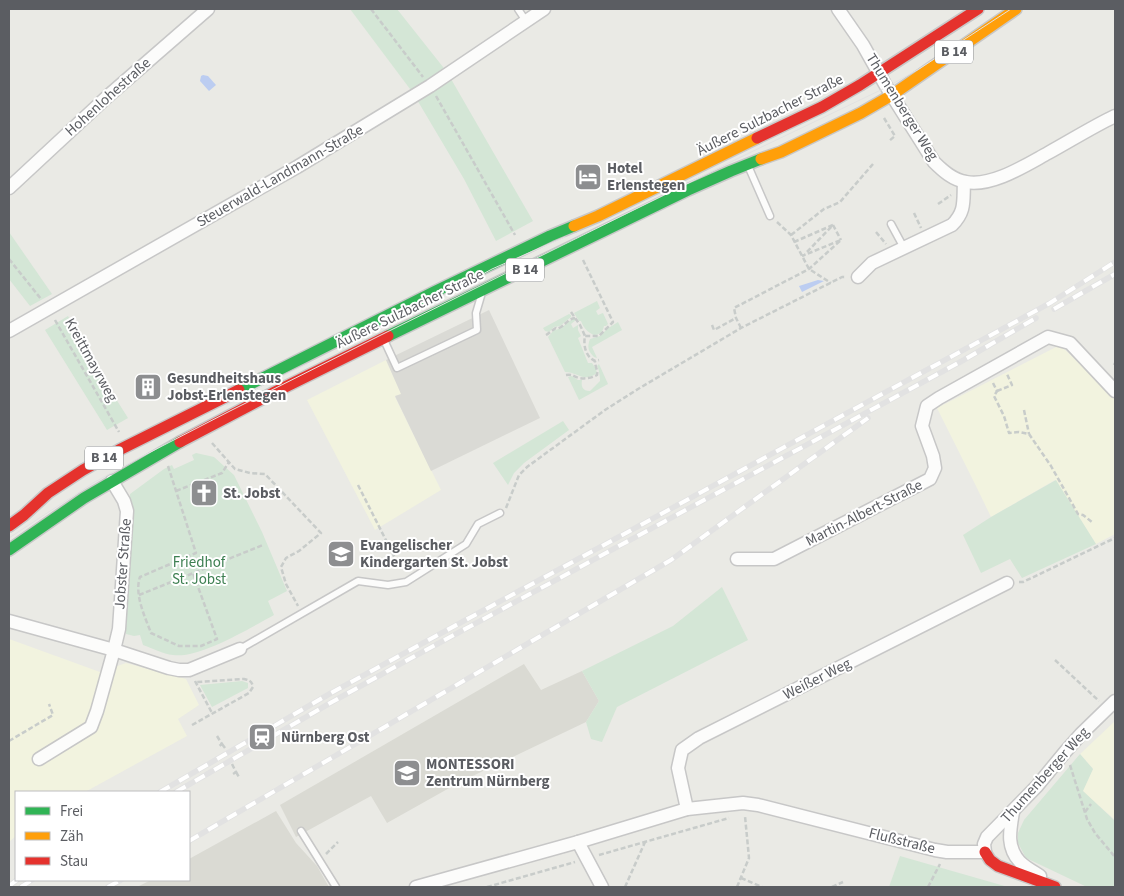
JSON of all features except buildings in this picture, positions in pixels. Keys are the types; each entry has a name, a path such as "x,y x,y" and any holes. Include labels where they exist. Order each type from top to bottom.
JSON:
{"main road":[{"name":"B 14","path":"879,73 978,9"},
{"name":"B 14","path":"895,100 1016,9"},
{"name":"Äußere Sulzbacher Straße","path":"9,550 61,513 112,481 200,431 483,289 598,216 754,141 846,94 879,73"},
{"name":"Äußere Sulzbacher Straße","path":"9,526 50,492 119,450 434,292 554,244 576,244 688,190 780,152 853,117 895,100"},
{"path":"290,363 300,380"},
{"path":"246,386 254,403"},
{"path":"985,852 990,860 998,866 1056,887"}],"street":[{"name":"Hohenlohestraße","path":"9,188 108,96 208,9"},
{"name":"Steuerwald-Landmann-Straße","path":"9,331 297,167 430,86 544,9"},
{"name":"Thumenberger Weg","path":"838,9 863,44 934,162 944,172 964,182"},
{"path":"858,277 872,263 952,225 960,217 963,207 964,182 980,183 1010,173 1115,116"},
{"name":"Martin-Albert-Straße","path":"737,559 774,559 930,479 935,468 933,456 922,426 927,406 938,398 1048,337 1070,343 1115,391"},
{"name":"Jobster Straße","path":"39,759 91,727 114,650 119,629 127,511 124,501 112,481"},
{"name":"Weißer Weg","path":"687,810 678,768 682,750 699,738 1007,583"},
{"path":"9,621 179,670 189,670 240,649"},
{"name":"Thumenberger Weg","path":"985,852 984,844 988,837 1037,786 1081,734 1111,705"},
{"name":"Flußstraße","path":"416,887 687,810 743,803 758,804 935,850 946,852 985,852"},
{"path":"1013,812 1010,841 1012,850 1020,862 1056,887"},
{"path":"578,842 602,887"}],"lane":[{"path":"518,9 526,21"},
{"path":"747,165 770,216"},
{"path":"891,224 904,248"},
{"path":"383,339 397,368 478,330 476,313 483,289"},
{"path":"240,649 358,580 388,585 406,582 466,544 478,524 500,513"},
{"path":"301,831 336,887"}],"path":[{"path":"371,9 430,86"},
{"path":"889,140 895,136 882,115 895,100"},
{"path":"440,103 512,229"},
{"path":"791,235 824,209 840,202 873,164"},
{"path":"770,216 791,235 809,268 831,284"},
{"path":"794,242 833,225"},
{"path":"833,225 842,240"},
{"path":"802,256 833,225"},
{"path":"802,256 842,240"},
{"path":"741,328 734,308 809,268 842,240"},
{"path":"576,244 613,322 599,336 585,336"},
{"path":"9,259 37,294"},
{"path":"500,513 507,506 519,475 527,467 605,410 741,328 842,277 858,277"},
{"name":"Kreittmayrweg","path":"49,309 117,429"},
{"path":"566,376 572,374 581,378 594,377 598,372 595,364 597,361 589,358 585,350 585,336 571,312"},
{"path":"546,335 570,319 575,318"},
{"path":"712,325 714,330 736,318"},
{"path":"987,372 998,391"},
{"path":"1008,377 1012,386 998,391 994,396 1004,416 1009,433 1029,434"},
{"path":"1024,410 1029,434 1051,466 1078,514 1083,515 1092,522"},
{"path":"200,431 235,469 265,474 321,533 299,551 286,558 280,567 286,584 302,612"},
{"path":"162,453 196,553 140,577 138,584 139,595 151,633 179,646 200,646 217,639 193,573"},
{"path":"176,491 222,472 229,462"},
{"path":"358,485 396,560"},
{"path":"1007,583 1023,582 1115,538"},
{"path":"139,595 263,545"},
{"path":"1055,660 1111,705"},
{"path":"192,725 250,693 253,686 252,682 244,679 195,682 212,713"},
{"path":"9,741 53,715 49,704"},
{"path":"217,736 225,748"},
{"path":"218,747 222,744"},
{"path":"1065,752 1087,819 1095,834 1115,857"},
{"path":"232,764 240,777"},
{"path":"1085,812 1091,804"},
{"path":"487,887 736,816"},
{"path":"737,887 749,858 746,823"},
{"path":"319,860 338,842"},
{"path":"625,887 645,842"},
{"path":"928,887 946,852"},
{"path":"741,878 762,887"},
{"path":"832,887 844,882"}],"shaded area":[{"path":"489,310 540,418 431,471 395,396 401,394 386,360"},
{"path":"1060,345 1115,398 1115,534 1096,544 1055,480 991,517 937,408"},
{"path":"386,360 402,395 395,397 441,490 375,530 307,400"},
{"path":"9,639 100,672 126,663 186,679 199,705 178,719 187,736 87,791 15,791 15,837 9,842"},
{"name":"MONTESSORI Zentrum Nürnberg","path":"524,664 541,690 582,671 599,701 586,722 460,782 387,823 371,796 296,837 280,805"},
{"path":"1115,721 1114,819 1082,791 1093,769 1080,754"},
{"path":"276,811 296,843 317,866 329,887 137,887 149,881 190,881 190,858"}],"green space":[{"path":"350,9 397,9 447,72 533,221 496,241 464,179 413,93"},
{"path":"9,232 52,294 30,306 9,279"},
{"path":"597,301 600,308 596,311 598,315 603,313 608,324 604,326 600,333 594,335 586,330 574,313"},
{"path":"569,314 571,317 549,332 543,328"},
{"path":"68,316 99,372 128,418 107,430 45,330"},
{"path":"573,319 576,320 571,324 573,328 578,325 581,336 578,338 588,363 592,363 596,369 597,373 592,376 584,377 565,372 548,337 554,330"},
{"path":"618,322 622,330 592,347 597,358 594,357 589,349 590,339 600,336"},
{"path":"599,364 608,384 579,400 568,377 572,376 582,380 583,388 590,391 600,381 597,366"},
{"path":"563,421 569,430 524,463 514,473 508,485 493,463"},
{"name":"Friedhof St. Jobst","path":"196,453 214,457 234,475 262,532 287,591 268,601 274,615 210,648 184,655 173,655 143,645 140,635 126,634 125,598 130,494 164,469 172,465 174,469 194,460 192,455"},
{"path":"1056,480 1096,544 1022,578 1010,559 981,573 963,535"},
{"path":"722,587 748,640 617,707 602,742 591,739 586,722 599,701 582,671 673,626"},
{"path":"242,681 248,683 248,688 212,707 200,685"},
{"path":"1080,754 1093,769 1083,791 1115,820 1115,887 1087,887 1026,858 1018,843 1018,833 1024,820"},
{"path":"900,856 1008,887 889,887"}],"water":[{"path":"203,75 208,76 216,85 209,91 200,81"},
{"path":"818,280 824,281 802,292 799,286"}],"tram line":[{"path":"9,538 93,483 230,411 745,155 885,88 919,69 1011,9"},
{"path":"430,303 492,269 565,237"},
{"path":"227,405 249,392 307,364"}],"railway":[{"path":"162,791 331,693 1050,303 1115,262"},
{"path":"1054,309 1115,274"},
{"path":"178,791 402,663 962,361 1036,318"},
{"path":"190,840 671,560 868,418"},
{"path":"9,886 16,881"},
{"path":"21,887 30,881"},
{"path":"108,887 119,881"}],"traffic: fast":[{"path":"388,336 688,190 761,159"},
{"path":"239,390 434,292 574,226"},
{"path":"9,550 84,498 180,442"}],"traffic: slow":[{"path":"761,159 781,152 861,113 892,95 1016,9"},
{"path":"574,226 757,138"}],"traffic: jam":[{"path":"757,138 822,107 860,85 978,9"},
{"path":"180,442 388,336"},
{"path":"9,526 48,493 83,470 239,390"},
{"path":"985,852 990,860 998,866 1055,887"}],"place":[{"name":"Hotel Erlenstegen","path":"588,177"},
{"name":"Gesundheitshaus Jobst-Erlenstegen","path":"148,387"},
{"name":"St. Jobst","path":"204,493"},
{"name":"Evangelischer Kindergarten St. Jobst","path":"341,554"},
{"name":"Nürnberg Ost","path":"262,737"},
{"name":"MONTESSORI Zentrum Nürnberg","path":"407,773"}]}
